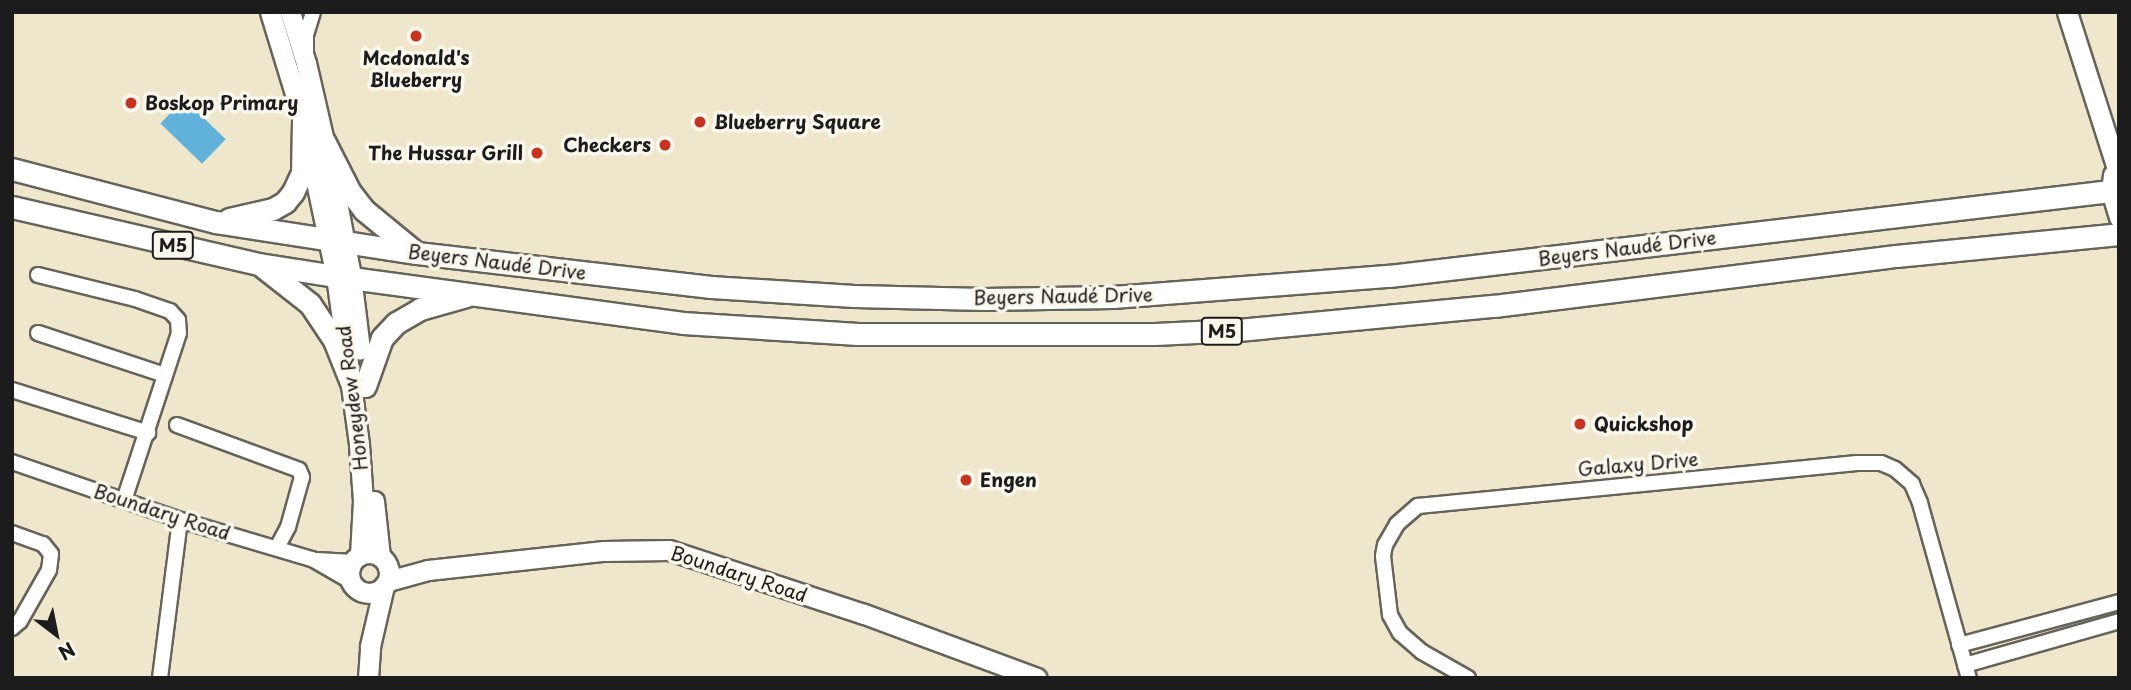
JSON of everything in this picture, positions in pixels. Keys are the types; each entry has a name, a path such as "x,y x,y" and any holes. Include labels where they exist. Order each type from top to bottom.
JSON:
{"main road":[{"path":"216,222 263,213 285,202 302,173 303,120"},
{"path":"324,141 351,192 364,210 416,253"},
{"name":"Beyers Naudé Drive","path":"12,169 216,222 416,253 710,286 854,296 984,299 1113,297 1390,276 1919,211 2116,181"},
{"name":"Beyers Naudé Drive","path":"12,207 259,264 683,323 858,334 1155,334 1238,330 1494,306 1896,256 2119,234"},
{"path":"259,264 310,304 334,340 358,386"},
{"path":"358,386 379,345 396,323 420,309 475,294"}],"street":[{"path":"270,12 336,242"},
{"path":"290,12 306,63 324,141 336,242"},
{"path":"306,63 306,36 313,12"},
{"path":"2067,12 2116,181 2119,218"},
{"name":"Honeydew Road","path":"336,242 344,276 358,386 369,558"},
{"path":"37,275 170,311 178,320 179,333 124,500"},
{"path":"38,333 164,375"},
{"path":"12,390 148,433"},
{"path":"177,425 299,470 302,477 288,527 277,548"},
{"name":"Boundary Road","path":"12,463 180,520 312,559 355,586"},
{"name":"Galaxy Drive","path":"1468,678 1422,652 1400,633 1390,615 1382,556 1385,544 1397,524 1418,506 1857,463 1881,463 1895,469 1912,484 1920,502 1967,672 2119,621"},
{"path":"160,678 180,520"},
{"path":"12,533 43,544 51,554 49,570 20,621 12,628"},
{"name":"Boundary Road","path":"386,584 428,570 604,551 669,550 864,614 1037,678"},
{"path":"368,678 370,646 389,569 369,558 350,571 370,646"},
{"name":"Boundary Road","path":"312,559 369,558 428,570"},
{"path":"355,586 372,592 386,584"},
{"path":"1959,645 2119,602"}],"water":[{"path":"184,99 226,139 202,164 160,123"}],"place":[{"name":"Mcdonald's Blueberry","path":"416,36"},
{"name":"Boskop Primary","path":"131,103"},
{"name":"Blueberry Square","path":"700,122"},
{"name":"Checkers","path":"665,145"},
{"name":"The Hussar Grill","path":"537,153"},
{"name":"Quickshop","path":"1580,424"},
{"name":"Engen","path":"966,480"}]}
